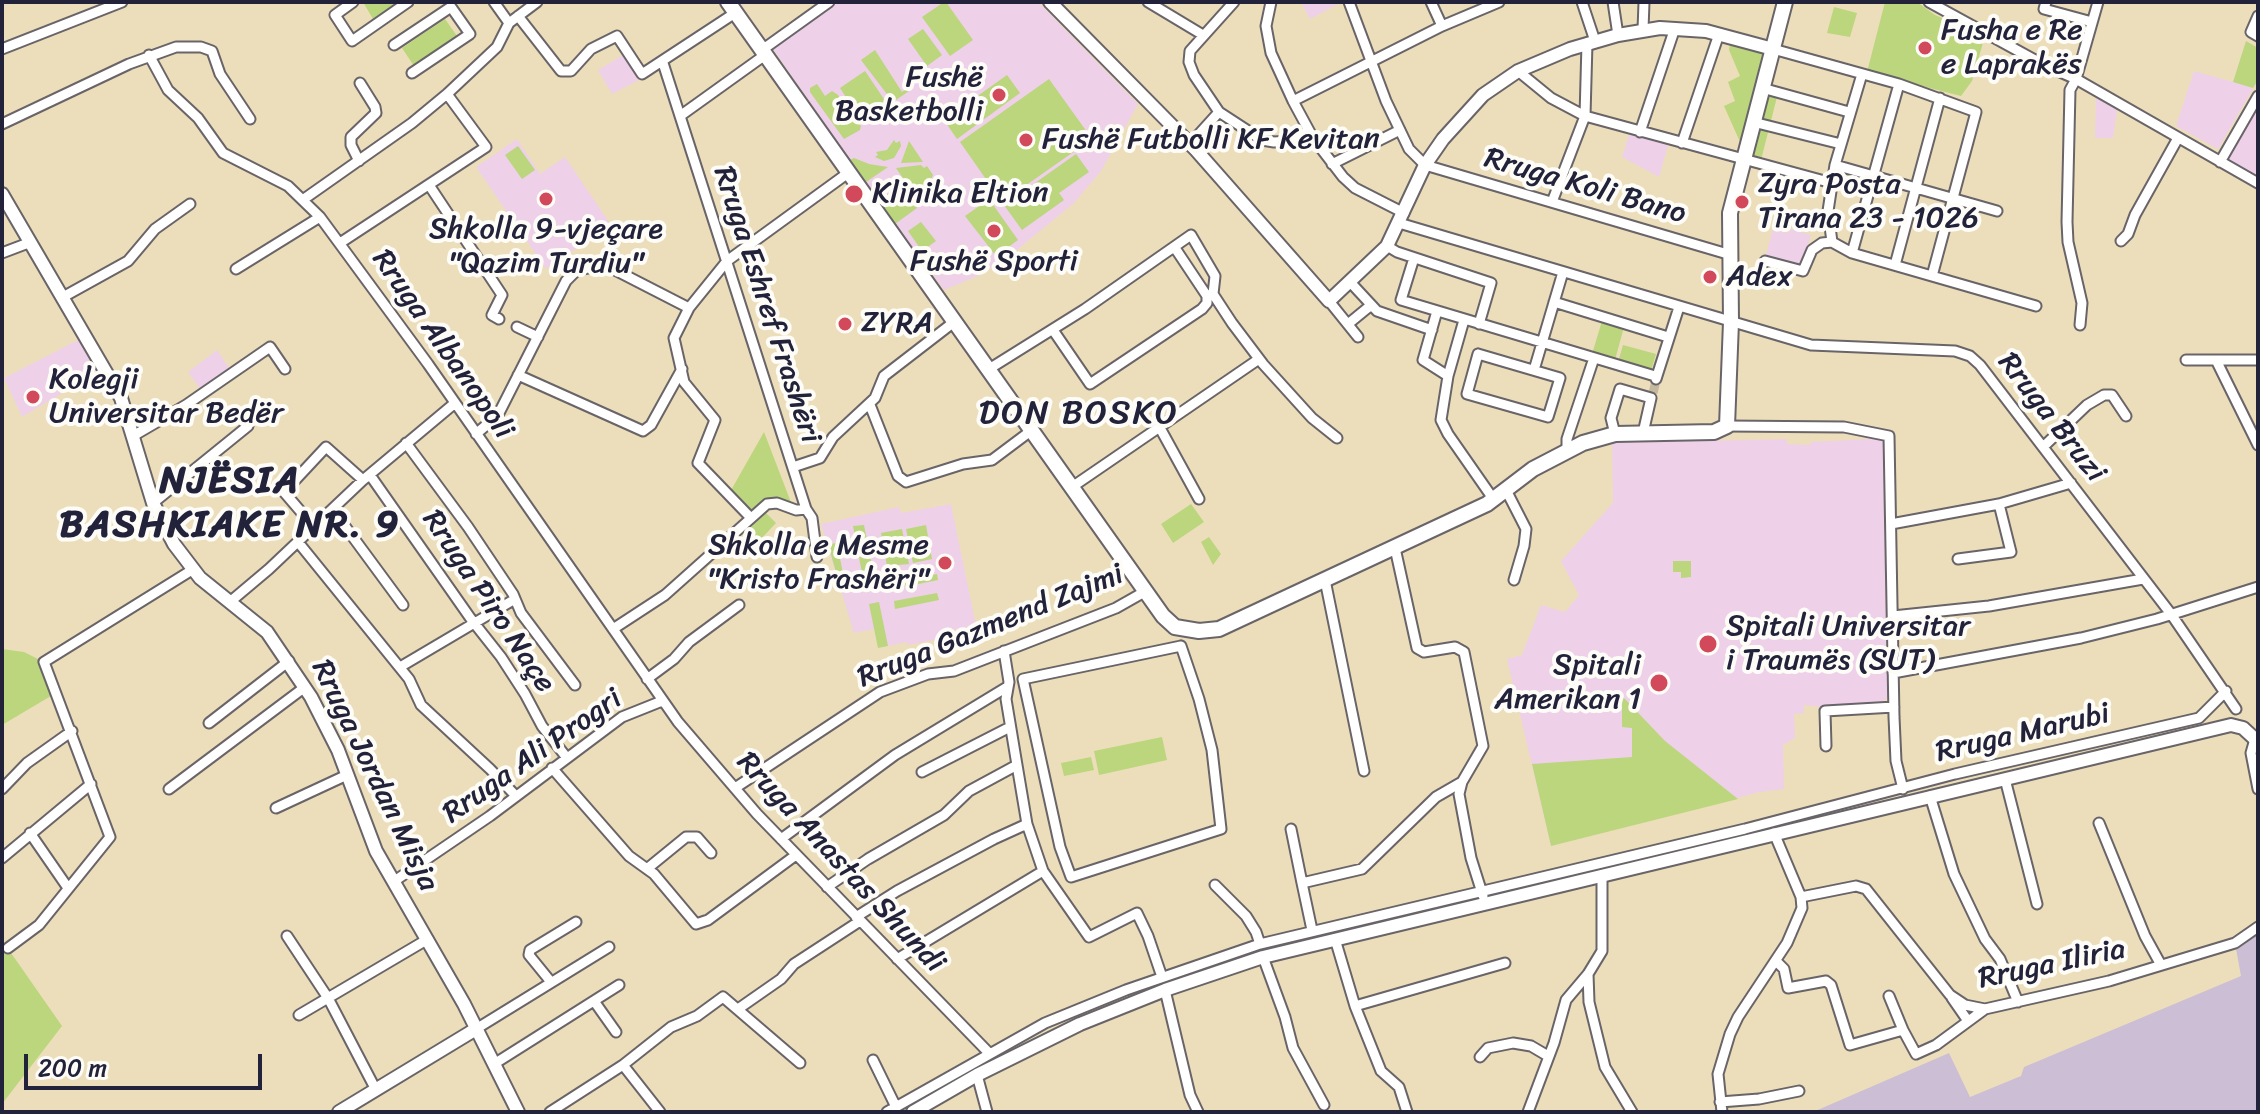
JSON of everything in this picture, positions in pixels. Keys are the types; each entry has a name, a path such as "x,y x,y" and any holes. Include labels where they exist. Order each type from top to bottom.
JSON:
{"main road":[{"path":"731,7 1163,616 1175,627 1185,630 1219,629 1395,548 1500,495 1533,469 1567,450 1600,437 1714,432 1727,426 1731,322 1730,213 1785,2"}],"street":[{"path":"2,49 122,2"},
{"path":"353,2 335,15 352,41 408,2"},
{"path":"494,2 509,23"},
{"path":"304,199 447,94 497,47 509,23 537,2"},
{"path":"680,116 829,2"},
{"path":"1050,2 1190,144 1358,337"},
{"path":"1148,2 1203,35"},
{"path":"1234,2 1190,51 1189,62 1219,112 1268,142 1288,141 1309,131"},
{"name":"Rruga Bruzi","path":"1271,2 1266,26 1268,39 1293,101 1309,131 1332,164 1355,188 1402,218 1563,272 1819,347 1963,353 1980,365 2171,614 2236,709"},
{"path":"1349,2 1370,62 1400,130 1409,149 1425,165"},
{"path":"1431,2 1442,26"},
{"path":"1293,101 1483,5 1499,2"},
{"path":"1552,202 1585,116 1591,42 1582,2"},
{"path":"1613,2 1618,35"},
{"path":"1643,30 1644,2"},
{"path":"1929,2 2044,65 2076,79 2258,183"},
{"path":"2046,2 2044,9 2092,22"},
{"path":"2080,325 2082,303 2068,242 2067,222 2070,90 2098,2"},
{"path":"394,45 451,7 470,34 412,73"},
{"path":"518,16 561,71 571,71 591,49 617,36 642,74 663,63 731,7"},
{"path":"2258,16 2251,32 2258,36"},
{"path":"1329,301 1387,246 1425,165 1471,107 1498,84 1553,55 1591,42 1643,30 1675,28 1719,34 1899,84 1976,112 1932,276"},
{"path":"1640,132 1675,28"},
{"path":"1682,143 1719,34"},
{"path":"2,124 149,55 176,47 201,47 212,51 220,74 250,119"},
{"name":"Rruga Albanopoli","path":"149,55 168,90 198,118 223,153 277,179 304,199 320,217 455,403 662,701"},
{"name":"Rruga Eshref Frashëri","path":"663,63 814,527 817,557"},
{"path":"1518,71 1551,98 1585,116 1832,183"},
{"path":"1832,242 1828,211 1835,165 1862,74"},
{"path":"359,161 351,145 351,137 376,113 360,83"},
{"path":"1852,253 1899,84"},
{"path":"1762,88 1849,112"},
{"path":"340,243 486,147 447,94"},
{"path":"2220,162 2258,96"},
{"path":"1895,265 1940,98"},
{"path":"1190,144 1219,112"},
{"path":"1753,122 1841,144"},
{"path":"1332,164 1400,130"},
{"path":"2121,241 2128,234 2135,215 2178,138"},
{"name":"Rruga Koli Bano","path":"1425,165 1731,255"},
{"path":"1835,165 1997,211"},
{"path":"751,518 700,467 698,459 715,420 687,387 674,338 689,308 727,261 848,173"},
{"path":"429,185 502,295 492,315 499,319"},
{"name":"Rruga Jordan Misja","path":"2,194 121,398 153,503 170,537 192,570 267,632 305,687 333,738 376,851 428,939 518,1112"},
{"path":"63,297 128,261 155,229 190,204"},
{"path":"236,269 320,217"},
{"path":"989,369 1053,330 1191,236 1215,276 1213,294 1221,307 1259,359 1312,418 1337,438"},
{"path":"2,253 31,242"},
{"path":"1765,261 1803,271 1812,250 1822,243 1832,242 1852,253 2036,306"},
{"path":"1387,246 1491,283 1479,324"},
{"path":"1053,330 1090,384 1193,315 1207,303 1207,296 1175,248"},
{"path":"1414,258 1400,300 1656,379 1679,307"},
{"path":"476,434 495,420 566,281 577,270 587,267 611,268 689,308"},
{"path":"1534,370 1563,272"},
{"path":"1351,283 1370,306 1432,330"},
{"path":"1554,302 1668,337"},
{"path":"1348,324 1370,306"},
{"path":"1437,311 1423,360 1448,376"},
{"path":"1464,320 1448,376 1441,414 1443,426 1526,529 1514,580"},
{"path":"793,467 820,458 833,437 870,405 884,376 954,322"},
{"path":"517,327 538,337"},
{"path":"133,436 186,405 270,347 285,369"},
{"path":"1478,354 1534,370 1560,378 1548,417 1467,394 1478,354"},
{"path":"1567,450 1567,439 1594,358"},
{"path":"1072,487 1259,359"},
{"path":"2186,360 2258,360"},
{"path":"2216,360 2258,445"},
{"path":"518,375 619,423 643,431 651,425 682,369"},
{"path":"1615,434 1611,418 1620,389 1652,395 1643,433"},
{"path":"2043,447 2087,405 2104,395 2112,395 2126,416"},
{"path":"231,601 366,478 455,403"},
{"path":"870,405 898,476 906,482 963,464 992,460 1032,430"},
{"path":"153,503 248,426"},
{"name":"Rruga Marubi","path":"1727,426 1844,427 1888,434 1896,761 1903,789 2199,718 2226,691"},
{"path":"1160,428 1199,499"},
{"path":"406,443 468,527 521,613 575,685"},
{"name":"Rruga Piro Naçe","path":"314,527 284,492 326,447 366,478 501,657 542,726 567,758"},
{"path":"1891,524 1999,504 2071,483"},
{"path":"613,629 665,595 772,503 796,510 806,509"},
{"path":"1958,559 2011,552 1999,504"},
{"path":"333,510 403,605"},
{"path":"298,542 400,667 421,705 516,796"},
{"path":"1395,548 1417,648 1424,652 1455,647 1464,652 1483,746 1462,782 1460,799 1471,858 1483,898"},
{"path":"8,948 39,925 106,845 109,833 44,662 192,570"},
{"path":"1893,616 1989,606 2143,579"},
{"path":"1325,580 1364,771"},
{"path":"1893,673 2081,638 2258,587"},
{"name":"Rruga Gazmend Zajmi","path":"735,788 873,695 928,674 954,671 1116,608 1146,591"},
{"path":"400,667 515,599"},
{"path":"647,679 674,659 689,642 739,605"},
{"path":"1181,646 1023,679 1057,834 1071,877 1221,829 1212,750 1181,646 1185,630"},
{"path":"1004,651 1009,674 1006,699 1027,824 1043,871 1089,937 1137,913 1164,983 1190,1095 1198,1112"},
{"path":"209,723 289,661"},
{"path":"169,789 305,687"},
{"path":"781,839 895,755 1007,687"},
{"name":"Rruga Ali Progri","path":"393,882 622,717 662,701"},
{"name":"Rruga Anastas Shundi","path":"662,701 781,839 989,1053"},
{"path":"1826,746 1825,711 1894,707"},
{"path":"873,1060 891,1110 1045,1023 1262,951 1312,930 1602,875 2231,725 2240,726 2256,738 2251,753 2258,789"},
{"path":"922,772 1010,727"},
{"path":"2,789 27,763 72,731"},
{"path":"827,887 879,852 944,815 969,791 1017,765"},
{"path":"552,768 629,856 648,868 696,924 708,920 796,855"},
{"path":"276,808 347,775"},
{"path":"2005,779 2037,904"},
{"path":"1302,883 1362,869 1436,797 1462,782"},
{"path":"2,858 91,784"},
{"path":"1262,951 1335,939 1903,789"},
{"path":"1930,796 1954,874 1985,939 2000,959 2018,1002"},
{"path":"2099,823 2145,936 2161,965"},
{"path":"738,1009 858,919 932,872 1027,824"},
{"path":"1291,829 1312,930"},
{"path":"30,833 68,888"},
{"path":"1774,833 1801,897 1802,908 1793,933 1730,1034 1718,1074 1719,1109 1799,1091"},
{"path":"648,868 686,837 697,837 711,853"},
{"path":"897,959 1043,871"},
{"path":"1528,1112 1566,1000 1602,951 1602,875"},
{"path":"1215,885 1246,916 1262,951 1293,1048 1324,1105"},
{"name":"Rruga Iliria","path":"1801,897 1856,886 1866,889 1950,995 1965,1005 1985,1009 2109,981 2235,943 2258,927"},
{"path":"551,982 529,955 530,950 576,922"},
{"path":"287,936 328,998 376,1090"},
{"name":"Rruga Jordan Misja","path":"299,1015 428,939"},
{"path":"1335,939 1355,1006 1381,1071 1399,1087 1407,1112"},
{"path":"339,1112 609,947"},
{"path":"1776,961 1784,969 1788,988 1826,981 1831,985 1850,1045 1903,1030"},
{"path":"1355,1006 1505,963"},
{"path":"1588,974 1589,1002 1607,1074 1632,1112"},
{"path":"913,1112 977,1075 1164,983"},
{"path":"494,1064 619,985"},
{"path":"1950,995 1968,1021"},
{"path":"1889,996 1916,1054 1936,1045 1985,1009"},
{"path":"550,1112 623,1065 671,1027 697,1016 723,997 800,1063"},
{"path":"594,1001 616,1032"},
{"path":"1480,1057 1488,1048 1513,1043 1531,1046 1548,1056"},
{"path":"623,1065 660,1112"},
{"path":"977,1075 987,1112"}],"shaded area":[{"path":"838,2 1038,2 1138,104 1101,171 1074,203 982,274 944,290 773,49"},
{"path":"1301,2 1342,2 1310,19"},
{"path":"2246,41 2258,48 2258,80 2218,149 2176,126 2194,71 2233,82"},
{"path":"625,54 639,80 612,94 598,70"},
{"path":"2258,96 2258,183 2220,162"},
{"path":"2096,98 2117,110 2113,138 2095,138"},
{"path":"1630,132 1669,142 1659,177 1622,157"},
{"name":"Shkolla 9-vjeçare \"Qazim Turdiu\"","path":"517,139 540,174 565,157 611,225 546,269 476,167"},
{"path":"1773,229 1788,233 1790,229 1811,235 1801,269 1765,259"},
{"name":"Kolegji Universitar Bedër","path":"78,340 97,372 22,417 4,378"},
{"path":"217,350 229,368 201,390 188,372"},
{"name":"Spitali Universitar i Traumës (SUT)","path":"1887,438 1891,695 1881,703 1821,707 1804,705 1804,713 1794,714 1795,738 1783,745 1784,789 1760,792 1551,846 1507,659 1522,655 1541,605 1565,612 1579,595 1561,561 1613,503 1612,443 1787,439 1787,444 1810,445 1811,442"},
{"path":"951,504 976,626 953,630 954,636 878,648 874,629 854,633 821,524 899,507 901,513"},
{"path":"2258,927 2258,1112 1813,1112 1949,1053 1970,1097 2021,1076 2024,1067 2241,976 2235,943"}],"green space":[{"path":"363,2 398,2 373,19"},
{"path":"944,2 973,40 950,56 922,17"},
{"name":"Fusha e Re e Laprakës","path":"1885,2 1917,2 1935,15 1985,36 1972,81 1961,96 1867,72"},
{"path":"1834,7 1857,13 1850,37 1827,33"},
{"path":"445,19 457,36 414,66 402,48"},
{"path":"923,29 942,55 927,66 908,39"},
{"path":"1731,37 1767,47 1745,153 1724,106 1735,101 1728,82 1740,76 1729,50"},
{"path":"2246,41 2258,48 2258,80 2253,88 2233,82"},
{"path":"875,50 902,92 909,91 893,102 861,60"},
{"path":"865,71 888,105 863,123 840,88"},
{"path":"1007,75 1020,93 957,139 944,120"},
{"name":"Fushë Futbolli KF Kevitan","path":"1049,79 1092,139 1002,202 960,142"},
{"path":"817,84 825,96 832,91 838,95 861,126 860,130 844,139 810,92 810,88"},
{"path":"1768,90 1778,93 1760,164 1751,161"},
{"path":"894,140 896,143 900,141 901,146 894,158 884,161 875,157 878,155 876,152 887,150"},
{"path":"909,141 923,162 901,163"},
{"path":"518,146 535,170 522,179 505,155"},
{"path":"1076,154 1089,172 1059,193 1064,200 1022,230 1004,205"},
{"path":"854,158 888,167 866,182 850,160"},
{"path":"921,165 924,168 927,166 933,175 922,199 918,200 896,168"},
{"path":"902,184 917,208 895,224 878,201"},
{"name":"Fushë Sporti","path":"989,199 1018,240 996,256 965,216"},
{"path":"921,222 936,241 922,251 908,231"},
{"path":"1602,321 1624,327 1615,360 1592,354"},
{"path":"1623,345 1656,354 1651,371 1618,362"},
{"path":"764,432 792,505 778,501 750,514 730,492"},
{"path":"1191,504 1204,522 1173,543 1161,524"},
{"path":"766,513 776,523 759,541 748,530"},
{"path":"864,525 874,576 863,578 853,526"},
{"path":"926,525 932,559 913,563 906,529"},
{"path":"902,529 909,564 887,566 881,533"},
{"path":"1209,537 1221,554 1213,565 1201,542"},
{"path":"837,543 846,589 841,590 828,544"},
{"path":"1673,561 1691,561 1691,577 1681,578 1681,572 1673,572"},
{"path":"937,574 938,580 889,590 887,584"},
{"path":"937,593 939,600 895,609 894,601"},
{"path":"879,602 888,646 878,648 869,604"},
{"path":"2,649 24,652 44,662 56,693 2,725"},
{"path":"1622,696 1665,741 1738,799 1551,846 1532,764 1632,757 1632,728 1622,727"},
{"path":"1162,737 1167,760 1099,775 1094,751"},
{"path":"1091,757 1094,770 1064,776 1061,763"},
{"path":"2,940 62,1026 2,1104"}],"tunnel":[{"path":"1653,393 1656,381"}],"place":[{"name":"Fusha e Re e Laprakës","path":"1925,48"},
{"name":"Fushë Basketbolli","path":"999,95"},
{"name":"Fushë Futbolli KF Kevitan","path":"1026,140"},
{"name":"Klinika Eltion","path":"854,194"},
{"name":"Shkolla 9-vjeçare \"Qazim Turdiu\"","path":"546,199"},
{"name":"Zyra Posta Tirana 23 - 1026","path":"1742,202"},
{"name":"Fushë Sporti","path":"994,231"},
{"name":"Adex","path":"1710,277"},
{"name":"ZYRA","path":"845,324"},
{"name":"Kolegji Universitar Bedër","path":"33,397"},
{"name":"Shkolla e Mesme \"Kristo Frashëri\"","path":"945,563"},
{"name":"Spitali Universitar i Traumës (SUT)","path":"1708,644"},
{"name":"Spitali Amerikan 1","path":"1659,683"}],"district":[{"name":"DON BOSKO","path":"1079,414"},
{"name":"NJËSIA BASHKIAKE NR. 9","path":"230,504"}]}
